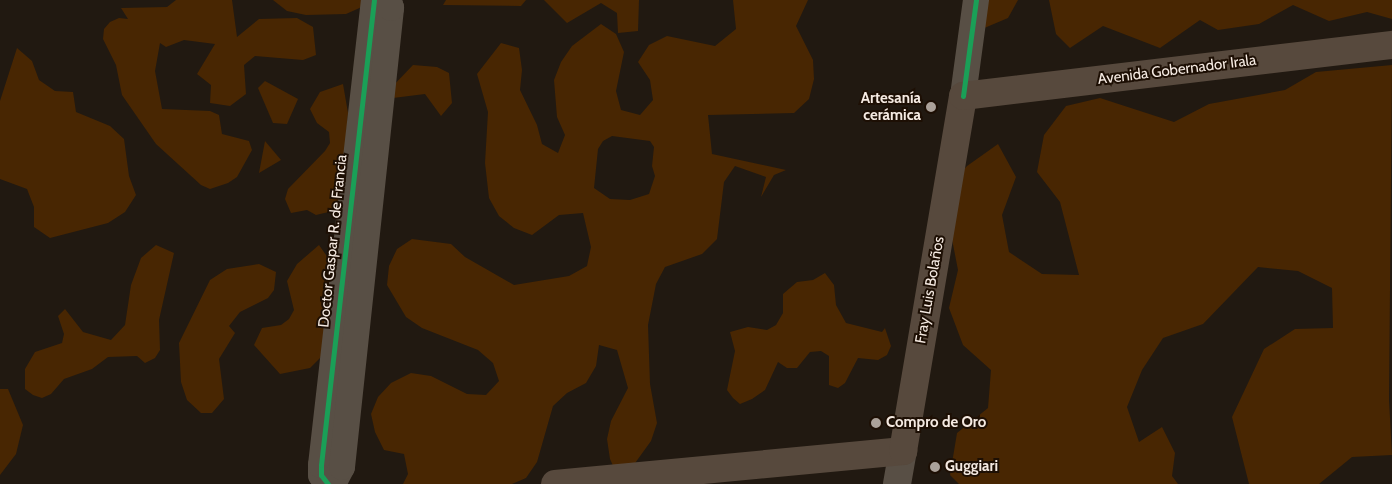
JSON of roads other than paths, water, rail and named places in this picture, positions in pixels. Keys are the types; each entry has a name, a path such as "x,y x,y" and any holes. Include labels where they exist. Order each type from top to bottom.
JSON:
{"main road":[{"name":"Avenida Gobernador Irala","path":"963,96 1392,45"},
{"name":"Fray Luis Bolaños","path":"903,451 963,96"},
{"path":"555,484 903,451"}],"street":[{"name":"Doctor Gaspar R. de Francia","path":"328,484 321,475 321,465 374,0"},
{"path":"333,484 342,467 391,8 389,0"},
{"path":"963,96 976,0"},
{"name":"Fray Luis Bolaños","path":"897,484 903,451"}],"place":[{"name":"Artesanía cerámica","path":"931,107"},
{"name":"Compro de Oro","path":"876,423"},
{"name":"Guggiari","path":"935,467"}]}
